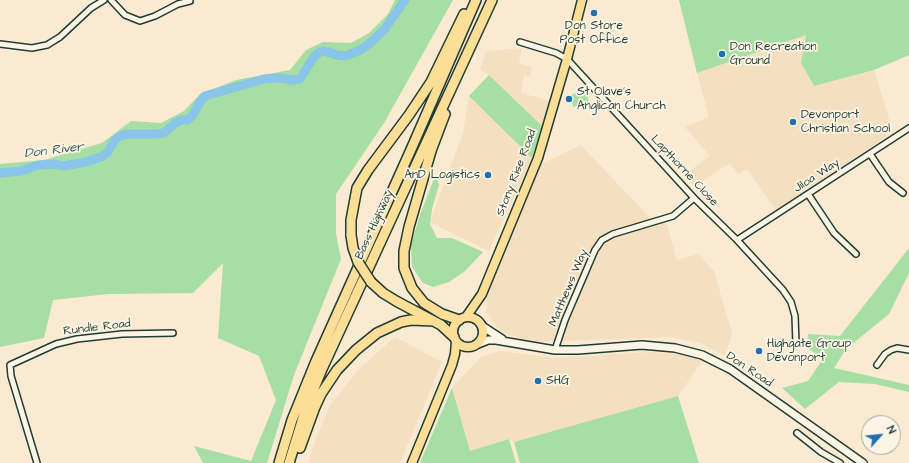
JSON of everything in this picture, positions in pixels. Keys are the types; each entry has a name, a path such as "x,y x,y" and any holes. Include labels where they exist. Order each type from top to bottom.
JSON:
{"highway":[{"path":"455,339 448,330 389,297 371,282 358,262 353,248 351,220 358,188 368,170 409,115 431,82 472,0"},
{"name":"Bass Highway","path":"279,463 292,420 316,361 476,0"},
{"name":"Bass Highway","path":"289,463 306,408 322,369 492,0"},
{"path":"463,318 442,314 431,309 418,297 412,288 404,268 404,251 417,197 431,151 476,34"},
{"path":"295,463 318,401 329,382 346,359 366,341 389,327 411,320 434,321"}],"main road":[{"name":"Stony Rise Road","path":"480,324 478,310 482,294 538,158 567,59 582,0"},
{"name":"Stony Rise Road","path":"463,318 482,294"},
{"path":"412,463 452,365 455,354 455,339 453,332 454,325 463,318 472,318 480,324 483,337 478,344 468,348 459,355 452,365"},
{"name":"Don Road","path":"480,324 500,338 510,342"},
{"path":"455,339 462,346 468,348"},
{"name":"Don Road","path":"478,344 488,340 496,340 555,350 578,350 642,345 676,348 702,355 730,368 863,463"}],"street":[{"path":"0,44 32,48 47,45 60,36 90,8 104,0"},
{"path":"111,0 125,15 140,21 155,16 178,4 190,1"},
{"name":"Lapthorne Close","path":"520,42 556,53 567,59 694,198 737,240 783,290 791,302 794,316 796,344"},
{"name":"Jiloa Way","path":"737,240 909,128"},
{"path":"870,154 889,182 903,193"},
{"path":"808,194 834,233 856,254"},
{"name":"Matthews Way","path":"555,350 565,320 595,250 602,240 613,234 673,216 694,198"},
{"name":"Rundle Road","path":"37,463 11,376 10,365 56,344 77,339 122,334 173,333"},
{"path":"877,366 885,354 891,350 897,348 909,350"},
{"path":"797,433 821,452 840,463"}],"shaded area":[{"name":"Devonport Christian School","path":"806,35 801,63 814,86 874,70 893,132 776,210 747,169 738,174 730,163 694,186 684,175 710,156 685,127 709,117 697,73"},
{"path":"522,48 519,63 532,67 530,76 524,75 521,93 551,101 542,126 489,75 480,70 486,51"},
{"path":"469,96 532,158 489,251 430,222 463,133"},
{"path":"581,145 650,218 667,225 677,260 698,254 714,271 732,334 725,356 702,344 672,337 528,342 499,330 486,312 487,293 536,167"},
{"path":"395,337 442,362 400,463 309,463 313,446 330,405 359,369"},
{"path":"499,351 556,358 650,352 683,354 702,361 678,396 514,442 509,439 470,451 452,388 481,357"}],"green space":[{"path":"395,0 453,0 384,123 336,194 336,234 341,259 294,375 267,463 203,463 194,446 251,461 276,400 259,356 218,338 223,263 193,293 108,294 53,300 44,338 0,347 0,164 44,160 102,143 131,121 161,123 184,111 200,94 236,80 290,70 306,50 323,42 351,43 369,33 388,14"},
{"path":"679,0 909,0 909,55 874,70 814,86 801,63 806,35 697,73"},
{"path":"489,75 542,126 532,158 469,96"},
{"path":"585,89 589,102 573,107 571,95"},
{"path":"435,176 439,184 432,209 430,224 437,238 452,238 483,252 465,271 449,282 433,287 423,283 412,267 411,245 420,215"},
{"path":"909,248 909,273 889,314 846,349 834,368 909,385 909,392 875,384 839,382 805,409 782,388 808,381 823,359 809,349 808,334 840,336"},
{"path":"452,388 470,451 509,439 516,463 420,463"},
{"path":"678,396 699,463 520,463 514,442"}],"waterway":[{"name":"Don River","path":"0,173 21,171 39,165 55,164 63,166 86,162 107,153 115,140 120,136 128,134 164,133 175,123 182,120 187,120 192,116 205,96 264,79 300,79 313,58 318,53 323,51 345,56 360,50 369,44 384,30 405,0"}],"place":[{"name":"Don Store Post Office","path":"594,13"},
{"name":"Don Recreation Ground","path":"722,54"},
{"name":"St Olave's Anglican Church","path":"569,99"},
{"name":"Devonport Christian School","path":"793,122"},
{"name":"AnD Logistics","path":"488,175"},
{"name":"Highgate Group Devonport","path":"759,351"},
{"name":"SHG","path":"538,381"}]}
